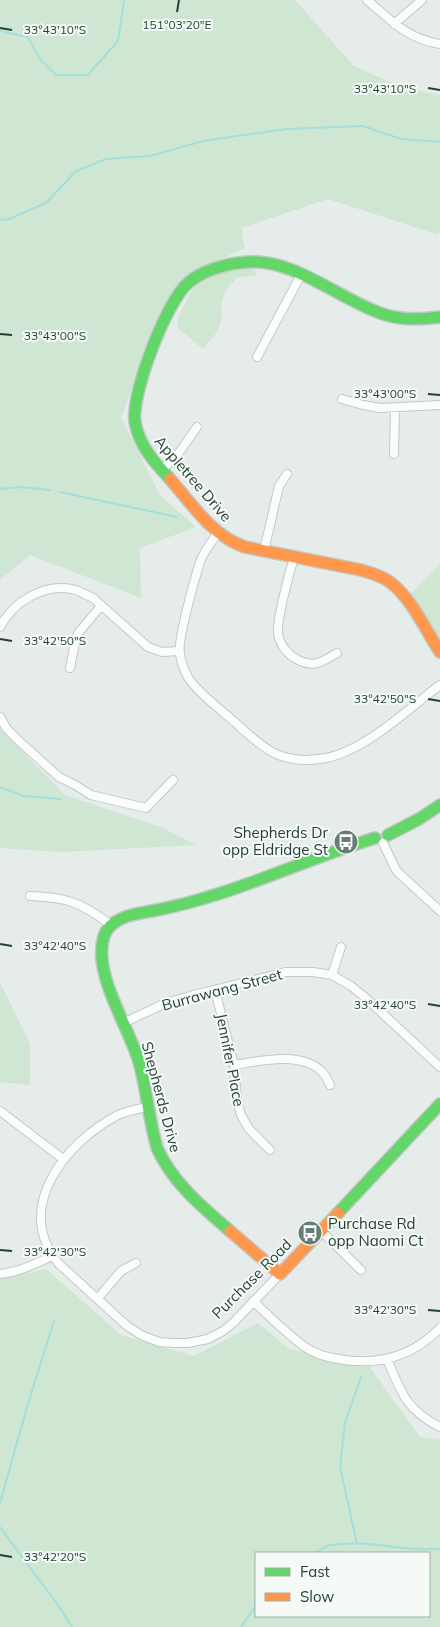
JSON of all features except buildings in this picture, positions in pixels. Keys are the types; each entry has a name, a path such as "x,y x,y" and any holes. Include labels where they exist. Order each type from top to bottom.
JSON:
{"main road":[{"name":"Appletree Drive","path":"440,318 415,321 385,316 288,267 268,262 231,262 191,279 181,290 169,310 140,381 135,404 136,429 149,456 218,533 233,543 246,547 375,574 399,590 440,652"},
{"path":"111,925 120,918 129,915 163,910 183,904 250,882 332,851 382,838 419,819 440,805"},
{"name":"Shepherds Drive","path":"111,925 102,942 106,980 138,1059 157,1148 172,1175 198,1203 280,1274"},
{"name":"Purchase Road","path":"280,1274 440,1104"}],"street":[{"path":"367,0 407,33 424,41 440,44"},
{"path":"394,24 422,0"},
{"path":"257,358 302,273"},
{"path":"342,399 363,405 396,408 440,404"},
{"path":"394,454 396,408"},
{"path":"161,470 176,457 197,427"},
{"path":"264,551 279,486 287,474"},
{"path":"218,533 200,562 180,636 179,652 188,678 262,746 292,759 328,758 347,751 372,736 440,685"},
{"path":"294,557 279,621 278,634 284,647 293,657 306,664 321,663 337,653"},
{"path":"0,627 11,610 22,601 47,590 71,589 93,598 148,648 162,652 179,652"},
{"path":"70,668 79,632 101,606"},
{"path":"0,717 19,741 59,777 91,795 146,808 172,780"},
{"path":"382,838 402,876 440,912"},
{"path":"30,896 51,897 80,904 111,925"},
{"path":"332,975 341,947"},
{"name":"Burrawang Street","path":"123,1023 166,1003 286,972 313,972 332,975 367,999 440,1067"},
{"name":"Jennifer Place","path":"215,990 234,1065 237,1101 241,1115 249,1129 270,1150"},
{"path":"234,1065 275,1059 293,1060 311,1064 323,1072 330,1085"},
{"name":"Purchase Road","path":"147,1107 120,1114 95,1128 64,1158 53,1174 41,1211 41,1226 44,1239 52,1256 126,1325 141,1335 159,1342 173,1344 208,1339 223,1331 280,1274"},
{"path":"0,1111 64,1158"},
{"path":"320,1230 361,1270"},
{"path":"0,1274 12,1273 52,1256"},
{"path":"98,1298 121,1271 136,1263"},
{"path":"253,1301 306,1348 325,1357 359,1362 373,1362 405,1354 420,1346 440,1328"},
{"path":"387,1359 401,1393 410,1406 424,1419 440,1426"}],"green space":[{"path":"0,0 295,0 354,66 398,86 440,95 440,232 436,234 328,199 241,228 245,248 185,276 146,351 121,418 160,495 196,527 140,548 141,598 30,555 0,580"},
{"path":"254,265 256,276 238,277 224,294 221,306 222,318 217,332 203,349 177,327 177,321 190,293 204,278 221,271"},
{"path":"440,564 440,645 410,594"},
{"path":"0,729 65,795 161,827 196,845 60,852 0,848"},
{"path":"0,982 30,1044 30,1085 0,1082"},
{"path":"46,1269 121,1335 194,1356 258,1323 289,1349 366,1362 420,1437 440,1440 440,1627 0,1627 0,1279"}],"waterway":[{"path":"0,31 28,37 40,59 56,75 88,75 118,41 124,0"},
{"path":"0,220 9,219 46,203 76,171 106,159 150,156 203,141 286,129 363,126 401,139 440,142"},
{"path":"0,489 21,487 50,490"},
{"path":"60,492 177,517"},
{"path":"0,787 23,796 61,799"},
{"path":"0,1503 54,1321"},
{"path":"357,1544 340,1467 345,1422 361,1377"},
{"path":"0,1527 72,1627"},
{"path":"316,1552 329,1546 345,1544 440,1549"},
{"path":"241,1627 255,1607"}],"traffic: fast":[{"path":"170,479 153,460 140,439 135,422 135,409 144,371 161,328 179,293 194,278 208,271 233,264 248,262 265,263 299,273 388,316 410,319 440,317"},
{"path":"388,835 419,819 440,805"},
{"path":"230,1231 198,1203 179,1183 157,1148 139,1062 107,983 102,951 104,936 112,925 124,918 209,897 375,838"},
{"path":"338,1213 440,1104"}],"traffic: slow":[{"path":"170,479 203,518 233,542 245,547 361,570 387,580 398,589 412,606 440,652"},
{"path":"230,1231 280,1274 338,1213"}],"place":[{"name":"Shepherds Dr opp Eldridge St","path":"346,842"},
{"name":"Purchase Rd opp Naomi Ct","path":"310,1233"}]}
